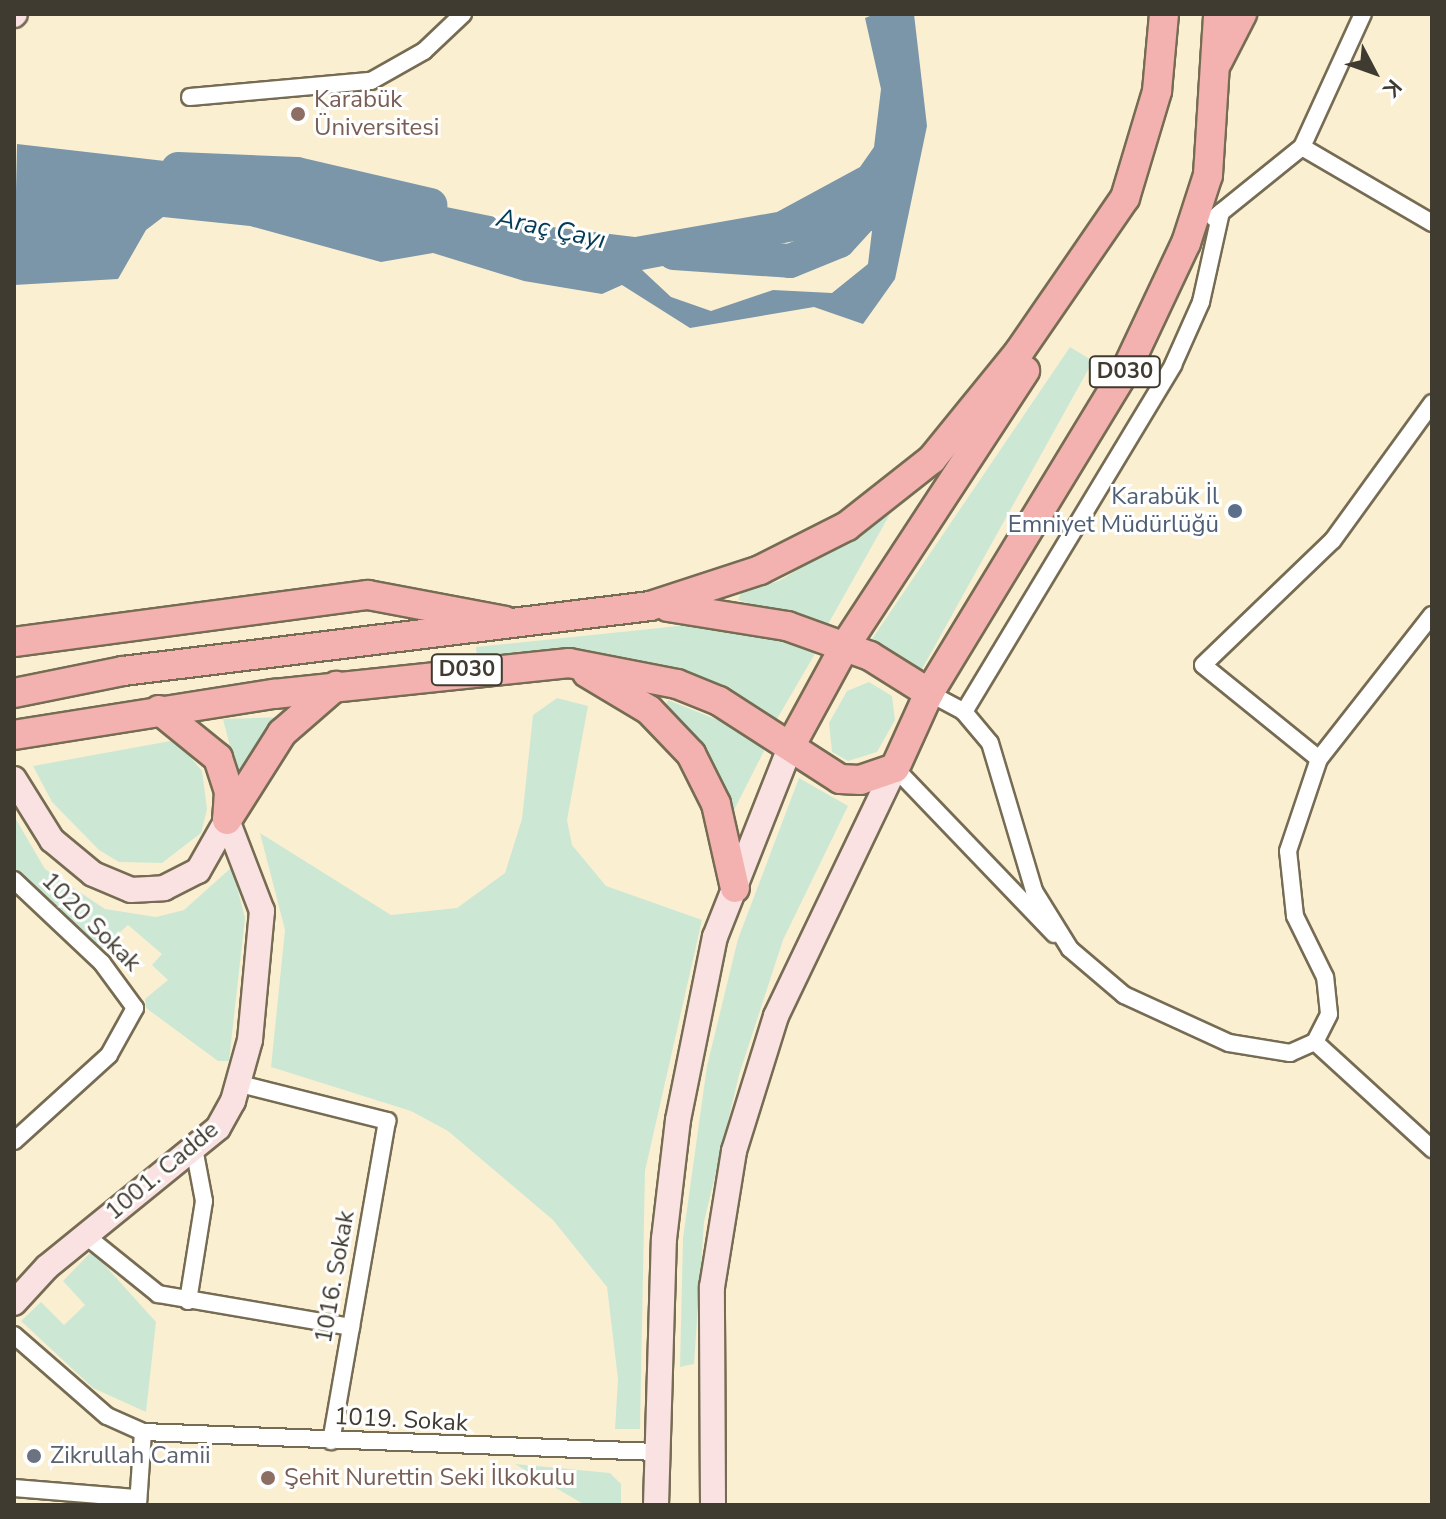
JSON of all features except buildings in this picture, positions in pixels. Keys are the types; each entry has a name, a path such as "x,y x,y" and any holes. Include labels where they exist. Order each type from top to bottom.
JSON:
{"highway":[{"name":"D030","path":"14,693 123,671 526,626 650,606 760,570 847,526 932,459 1019,352 1125,198 1157,91 1164,14"},
{"name":"D030","path":"14,735 159,710 337,686 569,663 677,684 791,745 840,779 895,768 929,693 1128,366 1186,243 1208,175 1218,14"},
{"path":"1217,62 1242,14"},
{"path":"791,745 845,646 1075,298 1125,198"},
{"path":"14,642 368,595 526,626"},
{"path":"650,606 742,616 845,646 929,693"},
{"path":"569,663 649,710 691,754 716,804 735,888"},
{"path":"227,820 282,733 337,686"},
{"path":"159,710 218,758 229,792 227,820"}],"main road":[{"path":"656,1505 664,1239 678,1120 715,937 791,745"},
{"path":"713,1505 712,1287 734,1151 776,1016 895,768"},
{"path":"14,779 52,840 93,874 131,890 164,888 198,871 227,820"},
{"name":"1001. Cadde","path":"14,1303 85,1235 218,1128 240,1084 262,911 227,820"}],"street":[{"path":"190,97 371,81 424,51 463,14"},
{"path":"1186,243 1302,147 1363,14"},
{"path":"1302,147 1432,223"},
{"path":"964,712 1173,365 1201,302 1221,212"},
{"path":"1319,759 1203,665 1333,540 1432,403"},
{"path":"895,768 1070,949 1124,995 1229,1043 1290,1053 1315,1042 1329,1014 1325,977 1295,916 1288,851 1319,759 1432,615"},
{"path":"929,693 964,712 990,743 1034,891 1070,949"},
{"name":"1020 Sokak","path":"14,880 102,963 135,1008 109,1055 15,1137"},
{"path":"1315,1042 1432,1149"},
{"name":"1016. Sokak","path":"240,1084 387,1121 331,1441"},
{"path":"188,1301 204,1201 194,1148"},
{"path":"85,1235 141,1288 188,1301 351,1327"},
{"path":"14,1335 107,1416 143,1432 137,1502 14,1488"},
{"name":"1019. Sokak","path":"143,1432 656,1452"}],"green space":[{"path":"1070,347 1093,361 922,669 872,639"},
{"path":"890,514 827,626 738,600 742,591 779,581"},
{"path":"688,625 762,634 816,652 777,719 743,700 554,656 477,659 476,647"},
{"path":"869,682 892,696 895,720 877,752 848,761 832,752 829,723 847,691"},
{"path":"557,698 588,706 567,820 572,845 606,886 702,920 645,1171 640,1429 615,1429 618,1379 607,1287 553,1220 448,1131 411,1111 271,1067 285,930 260,833 391,915 457,908 505,873 522,819 533,715"},
{"path":"668,700 730,725 765,749 730,818 665,708"},
{"path":"282,717 239,782 223,719"},
{"path":"176,740 202,771 207,809 201,833 162,863 119,862 99,850 52,802 33,766"},
{"path":"799,778 848,806 783,940 739,1075 704,1222 694,1364 680,1367 683,1238 707,1066 738,939"},
{"path":"14,816 45,869 105,909 156,917 184,910 232,867 245,918 229,1061 218,1061 146,1008 145,999 168,980 152,965 162,954 128,925 102,948 14,868"},
{"path":"92,1251 156,1322 146,1412 93,1388 21,1321 41,1302 64,1325 85,1305 63,1281"},
{"path":"515,1464 610,1473 621,1484 621,1505 585,1505"}],"water":[{"path":"875,14 914,14 927,126 895,279 863,324 814,307 690,328 622,285 602,294 524,281 433,253 381,262 250,226 163,217 146,230 118,279 14,285 17,144 294,176 535,225 635,237 777,212 860,167 874,147 881,89 865,18","holes":["863,228 872,231 868,264 832,293 773,290 711,311 671,297 642,270"]}],"waterway":[{"name":"Araç Çayı","path":"178,169 297,174 430,205"},
{"name":"Araç Çayı","path":"674,253 790,261 839,241 882,194"}],"place":[{"name":"Karabük Üniversitesi","path":"298,114"},
{"name":"Karabük İl Emniyet Müdürlüğü","path":"1235,511"},
{"name":"Zikrullah Camii","path":"34,1456"},
{"name":"Şehit Nurettin Seki İlkokulu","path":"268,1478"}]}
